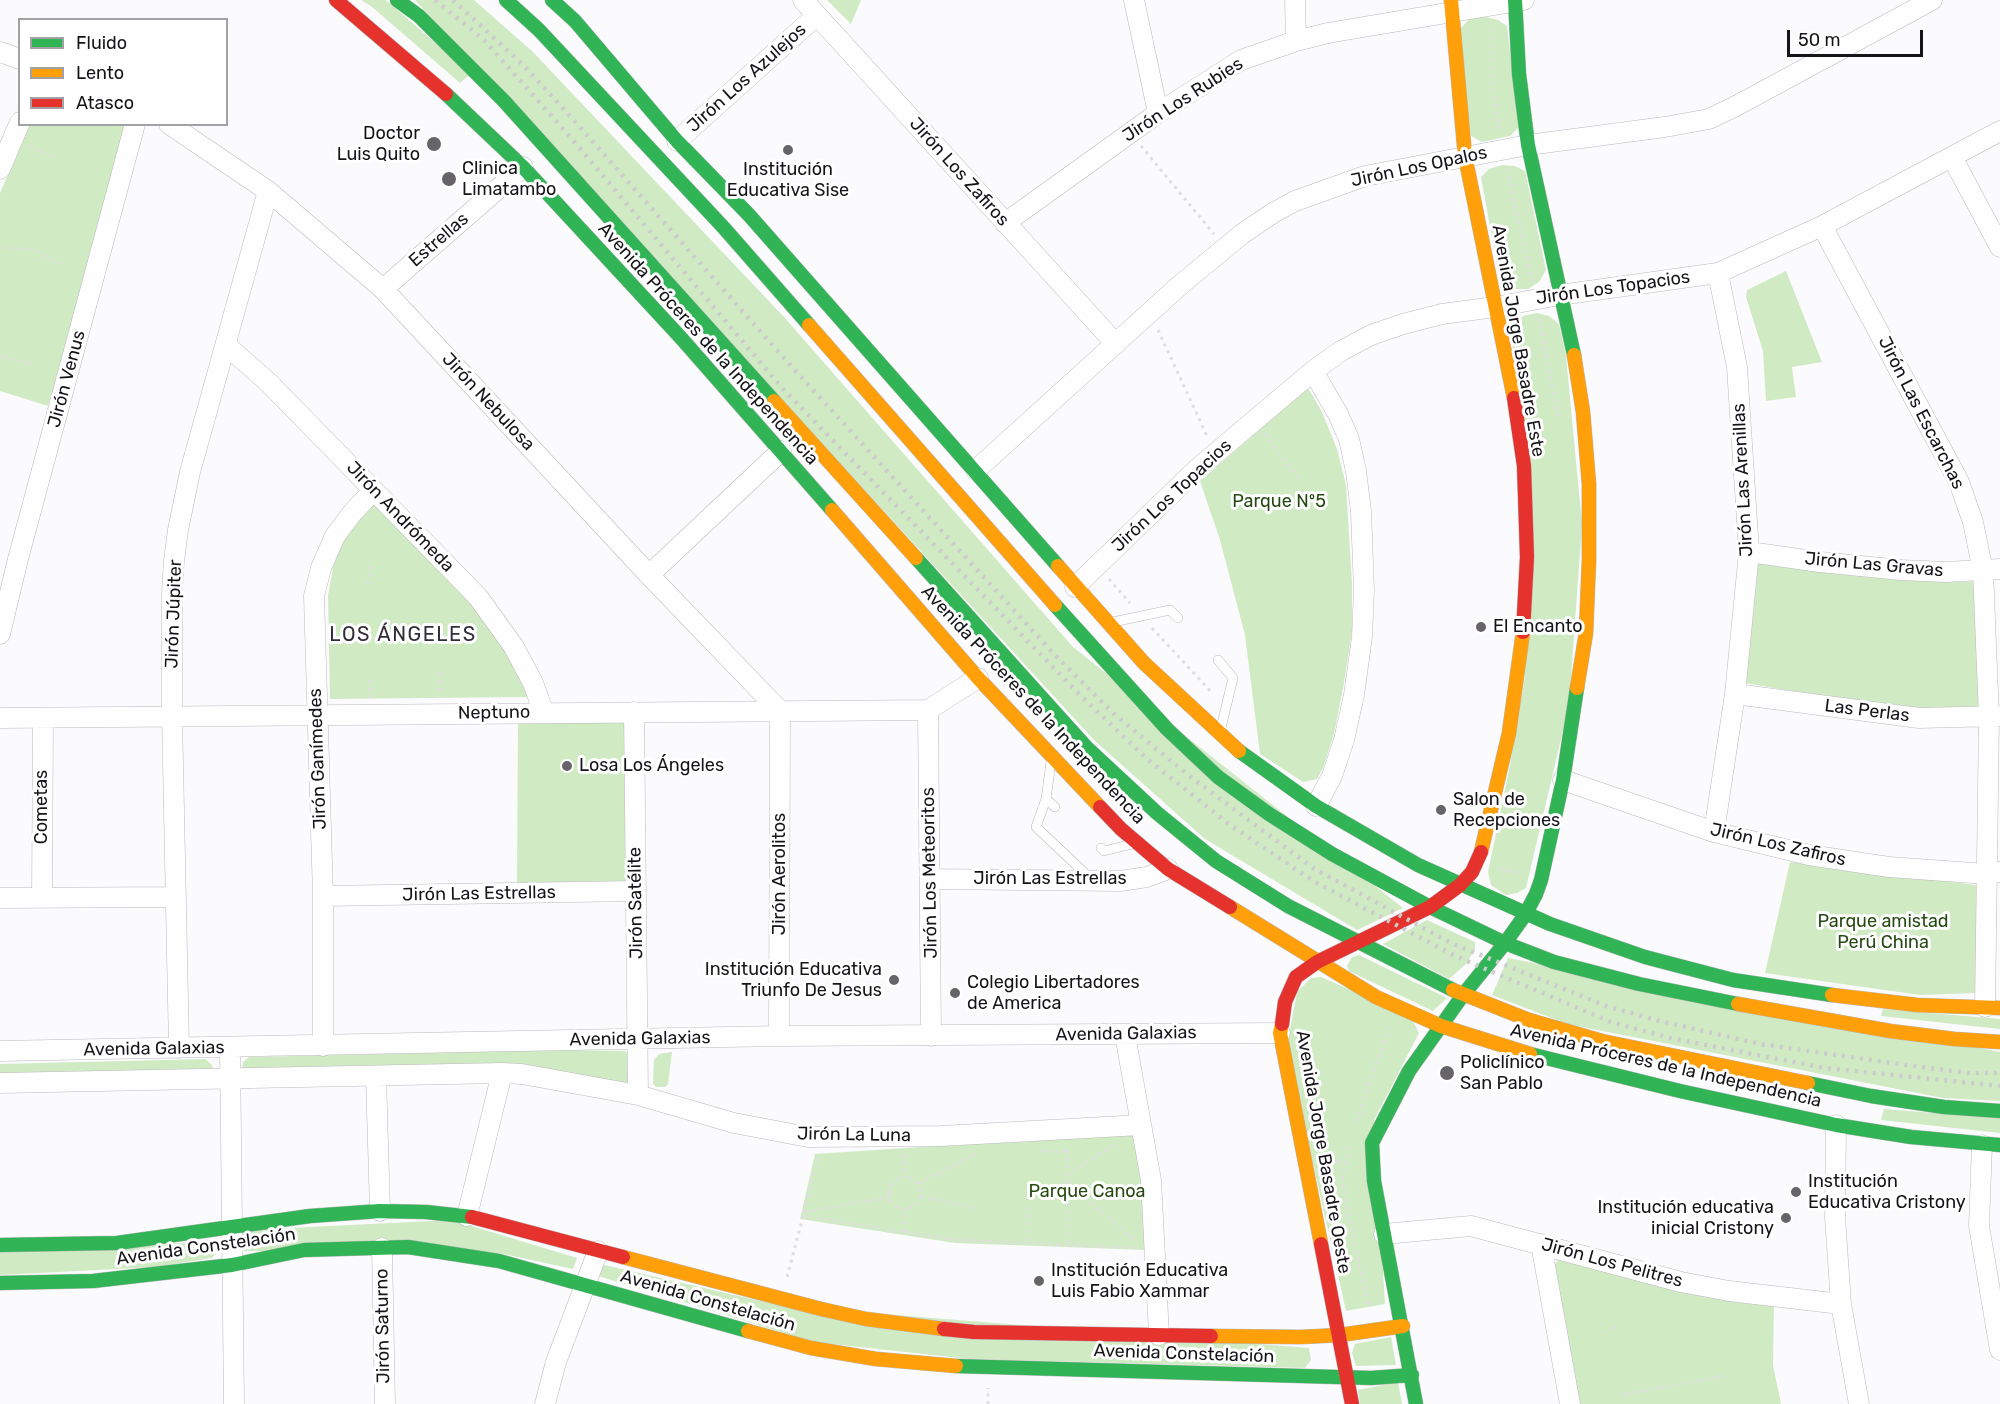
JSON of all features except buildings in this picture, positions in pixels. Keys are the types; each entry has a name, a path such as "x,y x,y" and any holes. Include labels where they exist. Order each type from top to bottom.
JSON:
{"main road":[{"name":"Avenida Próceres de la Independencia","path":"336,0 387,41 523,167 781,451 978,678 1121,829 1168,869 1376,997 1441,1026 1539,1058 1836,1125 1911,1137 1991,1145"},
{"name":"Avenida Próceres de la Independencia","path":"397,0 427,24 504,101 1087,748 1157,813 1216,861 1288,906 1356,942 1463,996 1529,1020 1624,1046 1871,1096 1944,1107 2000,1111"},
{"path":"506,0 546,38 724,228 1102,659 1167,729 1218,777 1269,814 1332,854 1430,907 1532,955 1595,974 1704,998 1890,1031 2000,1042"},
{"path":"552,0 574,21 677,141 749,215 1144,663 1242,754 1316,806 1418,865 1525,915 1645,957 1733,980 1917,1005 1993,1008"},
{"path":"1416,1404 1374,1181 1372,1143 1409,1071 1525,915 1541,880 1563,780 1586,633 1589,483 1583,412 1574,355 1528,145 1519,74 1518,0"},
{"name":"Avenida Jorge Basadre Este","path":"1356,942 1430,907 1460,885 1478,862 1509,733 1521,649 1527,557 1524,466 1515,402 1465,156 1451,6"},
{"name":"Avenida Jorge Basadre Oeste","path":"1352,1404 1280,1033 1285,1002 1296,977 1317,962 1356,942"},
{"name":"Avenida Constelación","path":"0,1245 117,1243 310,1216 380,1210 426,1212 467,1216 781,1299 866,1319 974,1332 1301,1337 1340,1335 1402,1326"},
{"name":"Avenida Constelación","path":"0,1283 93,1281 232,1264 304,1250 408,1247 481,1258 811,1348 876,1359 940,1365 1371,1378 1412,1376"}],"street":[{"name":"Jirón Los Zafiros","path":"803,0 1116,344"},
{"path":"1134,0 1158,113"},
{"path":"1295,0 1296,41"},
{"name":"Jirón Los Rubies","path":"1005,223 1158,113 1241,60 1296,41 1451,6 1492,5 1518,0"},
{"name":"Jirón Los Opalos","path":"976,470 1225,247 1273,213 1319,192 1365,176 1503,149 1709,119 1932,0"},
{"name":"Jirón Los Azulejos","path":"677,141 816,16"},
{"path":"0,52 18,58"},
{"path":"0,169 18,126"},
{"name":"Jirón Venus","path":"0,634 134,126"},
{"name":"Jirón Nebulosa","path":"172,126 268,191 383,289 649,575 780,711"},
{"name":"Jirón Los Topacios","path":"1075,587 1215,454 1313,371 1341,351 1371,336 1403,324 1442,314 1718,273 1822,226 2000,131"},
{"path":"1952,157 2000,247"},
{"name":"Estrellas","path":"383,289 523,167"},
{"name":"Jirón Júpiter","path":"179,1048 172,716 172,592 178,530 190,472 268,191"},
{"name":"Jirón Las Escarchas","path":"1822,226 1959,482 1992,570 1995,717 1993,1008"},
{"name":"Jirón Las Arenillas","path":"1714,832 1735,694 1749,552 1737,367 1718,273"},
{"name":"Jirón Andrómeda","path":"226,345 269,383 478,597 498,621 514,647 533,683 544,713"},
{"path":"1313,371 1338,414 1348,439 1356,471 1361,511 1364,590 1362,638 1354,695 1344,740 1332,776 1316,806"},
{"path":"649,575 781,451"},
{"name":"Jirón Ganímedes","path":"323,1046 323,896 314,596 321,568 335,536 374,490"},
{"name":"Jirón Las Gravas","path":"1749,552 1900,570 1946,572 1992,570"},
{"path":"928,710 978,678"},
{"name":"Las Perlas","path":"1735,694 1919,718 1995,717"},
{"name":"Neptuno","path":"0,718 928,710"},
{"name":"Jirón Los Meteoritos","path":"928,710 931,1036"},
{"name":"Jirón Aerolitos","path":"779,1036 780,711"},
{"name":"Jirón Satélite","path":"634,712 638,1095"},
{"name":"Cometas","path":"42,897 43,718"},
{"name":"Jirón Los Zafiros","path":"1563,780 1714,832 1789,851 1849,862 1994,873"},
{"name":"Jirón Las Estrellas","path":"930,879 1120,881 1147,877 1168,869"},
{"name":"Jirón Las Estrellas","path":"323,896 636,891"},
{"path":"0,898 175,897"},
{"name":"Avenida Galaxias","path":"0,1051 779,1036 1280,1033"},
{"path":"1125,1035 1151,1180 1159,1335"},
{"path":"230,1048 234,1404"},
{"path":"467,1216 502,1073"},
{"name":"Avenida Galaxias","path":"0,1083 502,1073"},
{"name":"Jirón La Luna","path":"502,1073 522,1074 638,1095 734,1123 808,1137 941,1136 1141,1125"},
{"path":"376,1076 380,1210"},
{"path":"1836,1125 1836,1217 1841,1304 1859,1404"},
{"path":"1991,1145 1979,1226 1996,1309 2000,1350"},
{"name":"Jirón Los Pelitres","path":"1384,1234 1471,1226 1636,1272 1681,1282 1729,1291 1841,1304"},
{"path":"1541,1244 1570,1404"},
{"name":"Jirón Saturno","path":"382,1248 385,1404"},
{"path":"545,1404 556,1362 598,1251"}],"lane":[{"path":"1107,623 1170,610 1178,618"},
{"path":"1218,660 1233,678 1220,733"},
{"path":"1052,757 1046,799 1036,827 1092,880"},
{"path":"1046,799 1055,807"},
{"path":"1101,848 1104,851 1137,843"}],"path":[{"path":"1492,5 1494,92 1503,149 1561,429"},
{"path":"1131,133 1225,247"},
{"path":"25,143 55,158"},
{"path":"8,248 35,250 61,265"},
{"path":"1149,313 1215,454"},
{"path":"0,358 36,364"},
{"path":"1263,432 1298,478"},
{"path":"368,584 371,561"},
{"path":"1106,574 1130,603"},
{"path":"1150,626 1216,697"},
{"path":"439,673 439,714"},
{"path":"1494,867 1524,875"},
{"path":"1425,977 1479,930"},
{"path":"1355,1127 1367,1088 1396,1012 1400,1007"},
{"path":"1067,1130 1069,1245"},
{"path":"781,1299 824,1137"},
{"path":"1067,1175 1122,1141"},
{"path":"1349,1144 1343,1176 1345,1201 1374,1330"},
{"path":"919,1183 979,1152"},
{"path":"905,1154 905,1176"},
{"path":"1305,1162 1372,1161"},
{"path":"905,1176 919,1183 921,1196 914,1206 905,1209 896,1207 889,1197 891,1184 895,1179 905,1176"},
{"path":"804,1214 955,1240 1144,1249 1067,1183"},
{"path":"921,1196 975,1209"},
{"path":"804,1214 889,1197"},
{"path":"1027,1207 1028,1243"},
{"path":"904,1232 905,1209"},
{"path":"1612,1328 1621,1327"},
{"path":"1623,1395 1723,1376"}],"green space":[{"path":"361,0 386,0 471,74 460,83 371,6"},
{"path":"415,0 474,0 533,52 784,317 1073,647 1403,908 1357,930 1205,839 1094,740"},
{"path":"827,0 861,0 851,24"},
{"path":"1471,17 1498,20 1507,26 1519,127 1510,136 1482,142 1471,136 1459,30"},
{"path":"29,126 132,126 48,406 0,391 0,193"},
{"path":"1502,165 1515,166 1525,171 1546,270 1539,282 1528,289 1512,289 1500,281 1481,177 1489,169"},
{"path":"1786,271 1822,362 1792,367 1796,397 1766,401 1763,351 1746,297 1747,290"},
{"path":"1537,313 1549,316 1559,324 1566,356 1582,524 1569,705 1526,888 1506,895 1491,885 1488,872 1525,676 1512,333 1514,324 1523,316"},
{"name":"Parque Nº5","path":"1308,388 1321,410 1337,449 1346,485 1352,584 1352,631 1334,734 1323,768 1317,779 1303,782 1260,754 1245,635 1220,540 1200,481"},
{"path":"370,503 377,504 472,600 497,634 529,697 330,699 328,595 335,557 360,510"},
{"path":"1758,561 1911,580 1975,582 1981,706 1913,709 1854,702 1745,683"},
{"path":"628,715 629,886 517,885 518,720"},
{"name":"Parque amistad Perú China","path":"1790,862 1976,885 1976,993 1920,995 1765,973"},
{"path":"1427,920 1475,942 1475,949 1466,964 1449,979 1383,944"},
{"path":"1359,955 1447,998 1433,1011 1349,971 1347,966 1352,957"},
{"path":"1508,958 2000,1052 2000,1101 1943,1098 1567,1024 1492,995"},
{"path":"1321,977 1411,1017 1419,1033 1374,1120 1385,1304 1346,1311 1287,1046 1297,992 1311,978"},
{"path":"1883,1009 2000,1019 2000,1029 1881,1016"},
{"path":"553,1050 625,1051 633,1058 632,1083 593,1084 242,1071 243,1062 249,1057"},
{"path":"672,1052 668,1084 665,1087 656,1087 653,1084 654,1060 659,1054"},
{"path":"205,1059 214,1070 0,1078 0,1064"},
{"path":"1884,1109 2000,1118 2000,1133 1881,1120"},
{"name":"Parque Canoa","path":"1133,1133 1145,1196 1146,1250 955,1243 800,1219 815,1154"},
{"path":"452,1220 577,1258 573,1269 499,1253 243,1251 239,1246 240,1235 248,1230"},
{"path":"216,1241 217,1252 212,1258 155,1267 0,1275 0,1252"},
{"path":"1560,1257 1774,1301 1773,1365 1781,1404 1576,1404 1550,1271"},
{"path":"600,1264 782,1306 1309,1348 1311,1360 1305,1368 969,1359 814,1342 595,1275"},
{"path":"1391,1337 1396,1365 1356,1366 1352,1353 1355,1344"},
{"path":"1398,1382 1402,1404 1360,1404 1358,1390"}],"railway":[{"path":"435,0 484,40 566,132 782,388 1081,696 1146,758 1230,825 1315,882 1455,956 1611,1022 1670,1038 1825,1068 2000,1086"},
{"path":"453,0 523,65 562,107 783,357 1053,653 1113,713 1192,778 1313,868 1451,943 1606,1006 1760,1044 1968,1073 2000,1073"}],"traffic: fast":[{"path":"397,0 419,16 504,101 774,401"},
{"path":"506,0 539,30 724,228 809,325"},
{"path":"552,0 575,21 677,141 749,215 1058,566"},
{"path":"1515,0 1519,74 1528,145 1574,355"},
{"path":"446,94 523,167 682,339 832,510"},
{"path":"916,558 1087,748 1157,813 1216,861 1288,906 1453,990"},
{"path":"1055,605 1167,729 1218,777 1269,814 1332,854 1430,907 1505,943 1554,962 1639,984 1738,1004"},
{"path":"1416,1404 1374,1181 1372,1143 1409,1071 1463,995 1505,943 1525,915 1536,894 1563,780 1577,688"},
{"path":"1239,751 1316,806 1418,865 1550,924 1645,957 1733,980 1832,995"},
{"path":"1530,1054 1680,1091 1836,1125 1911,1137 2000,1145"},
{"path":"1808,1083 1871,1096 1944,1107 2000,1111"},
{"path":"0,1245 117,1243 310,1216 380,1211 426,1212 472,1217"},
{"path":"0,1283 93,1281 232,1265 304,1250 408,1247 499,1261 748,1331"},
{"path":"956,1366 1371,1378 1412,1375"}],"traffic: slow":[{"path":"1451,0 1465,156 1514,398"},
{"path":"809,325 1055,605"},
{"path":"1574,355 1583,412 1589,484 1586,633 1577,688"},
{"path":"774,401 916,558"},
{"path":"832,510 978,678 1100,807"},
{"path":"1058,566 1144,663 1239,751"},
{"path":"1481,852 1509,733 1523,632"},
{"path":"1230,907 1376,997 1441,1026 1530,1054"},
{"path":"1453,990 1529,1020 1602,1041 1808,1083"},
{"path":"1832,995 1917,1005 2000,1008"},
{"path":"1738,1004 1890,1031 2000,1042"},
{"path":"1282,1024 1280,1033 1321,1244"},
{"path":"623,1257 821,1309 866,1319 944,1329"},
{"path":"1211,1336 1340,1335 1403,1326"},
{"path":"748,1331 811,1348 876,1359 956,1366"}],"traffic: jam":[{"path":"336,0 446,94"},
{"path":"1514,398 1524,466 1527,557 1523,632"},
{"path":"1100,807 1121,829 1168,869 1230,907"},
{"path":"1282,1024 1285,1002 1296,977 1317,962 1430,907 1460,885 1472,872 1481,852"},
{"path":"472,1217 623,1257"},
{"path":"1321,1244 1352,1404"},
{"path":"944,1329 974,1332 1211,1336"}],"place":[{"name":"Doctor Luis Quito","path":"434,144"},
{"name":"Institución Educativa Sise","path":"788,150"},
{"name":"Clinica Limatambo","path":"449,179"},
{"name":"El Encanto","path":"1481,627"},
{"name":"Losa Los Ángeles","path":"567,766"},
{"name":"Salon de Recepciones","path":"1441,810"},
{"name":"Institución Educativa Triunfo De Jesus","path":"894,980"},
{"name":"Colegio Libertadores de America","path":"955,993"},
{"name":"Policlínico San Pablo","path":"1447,1073"},
{"name":"Institución Educativa Cristony","path":"1796,1192"},
{"name":"Institución educativa inicial Cristony","path":"1786,1218"},
{"name":"Institución Educativa Luis Fabio Xammar","path":"1039,1281"}],"district":[{"name":"LOS ÁNGELES","path":"403,635"}]}
